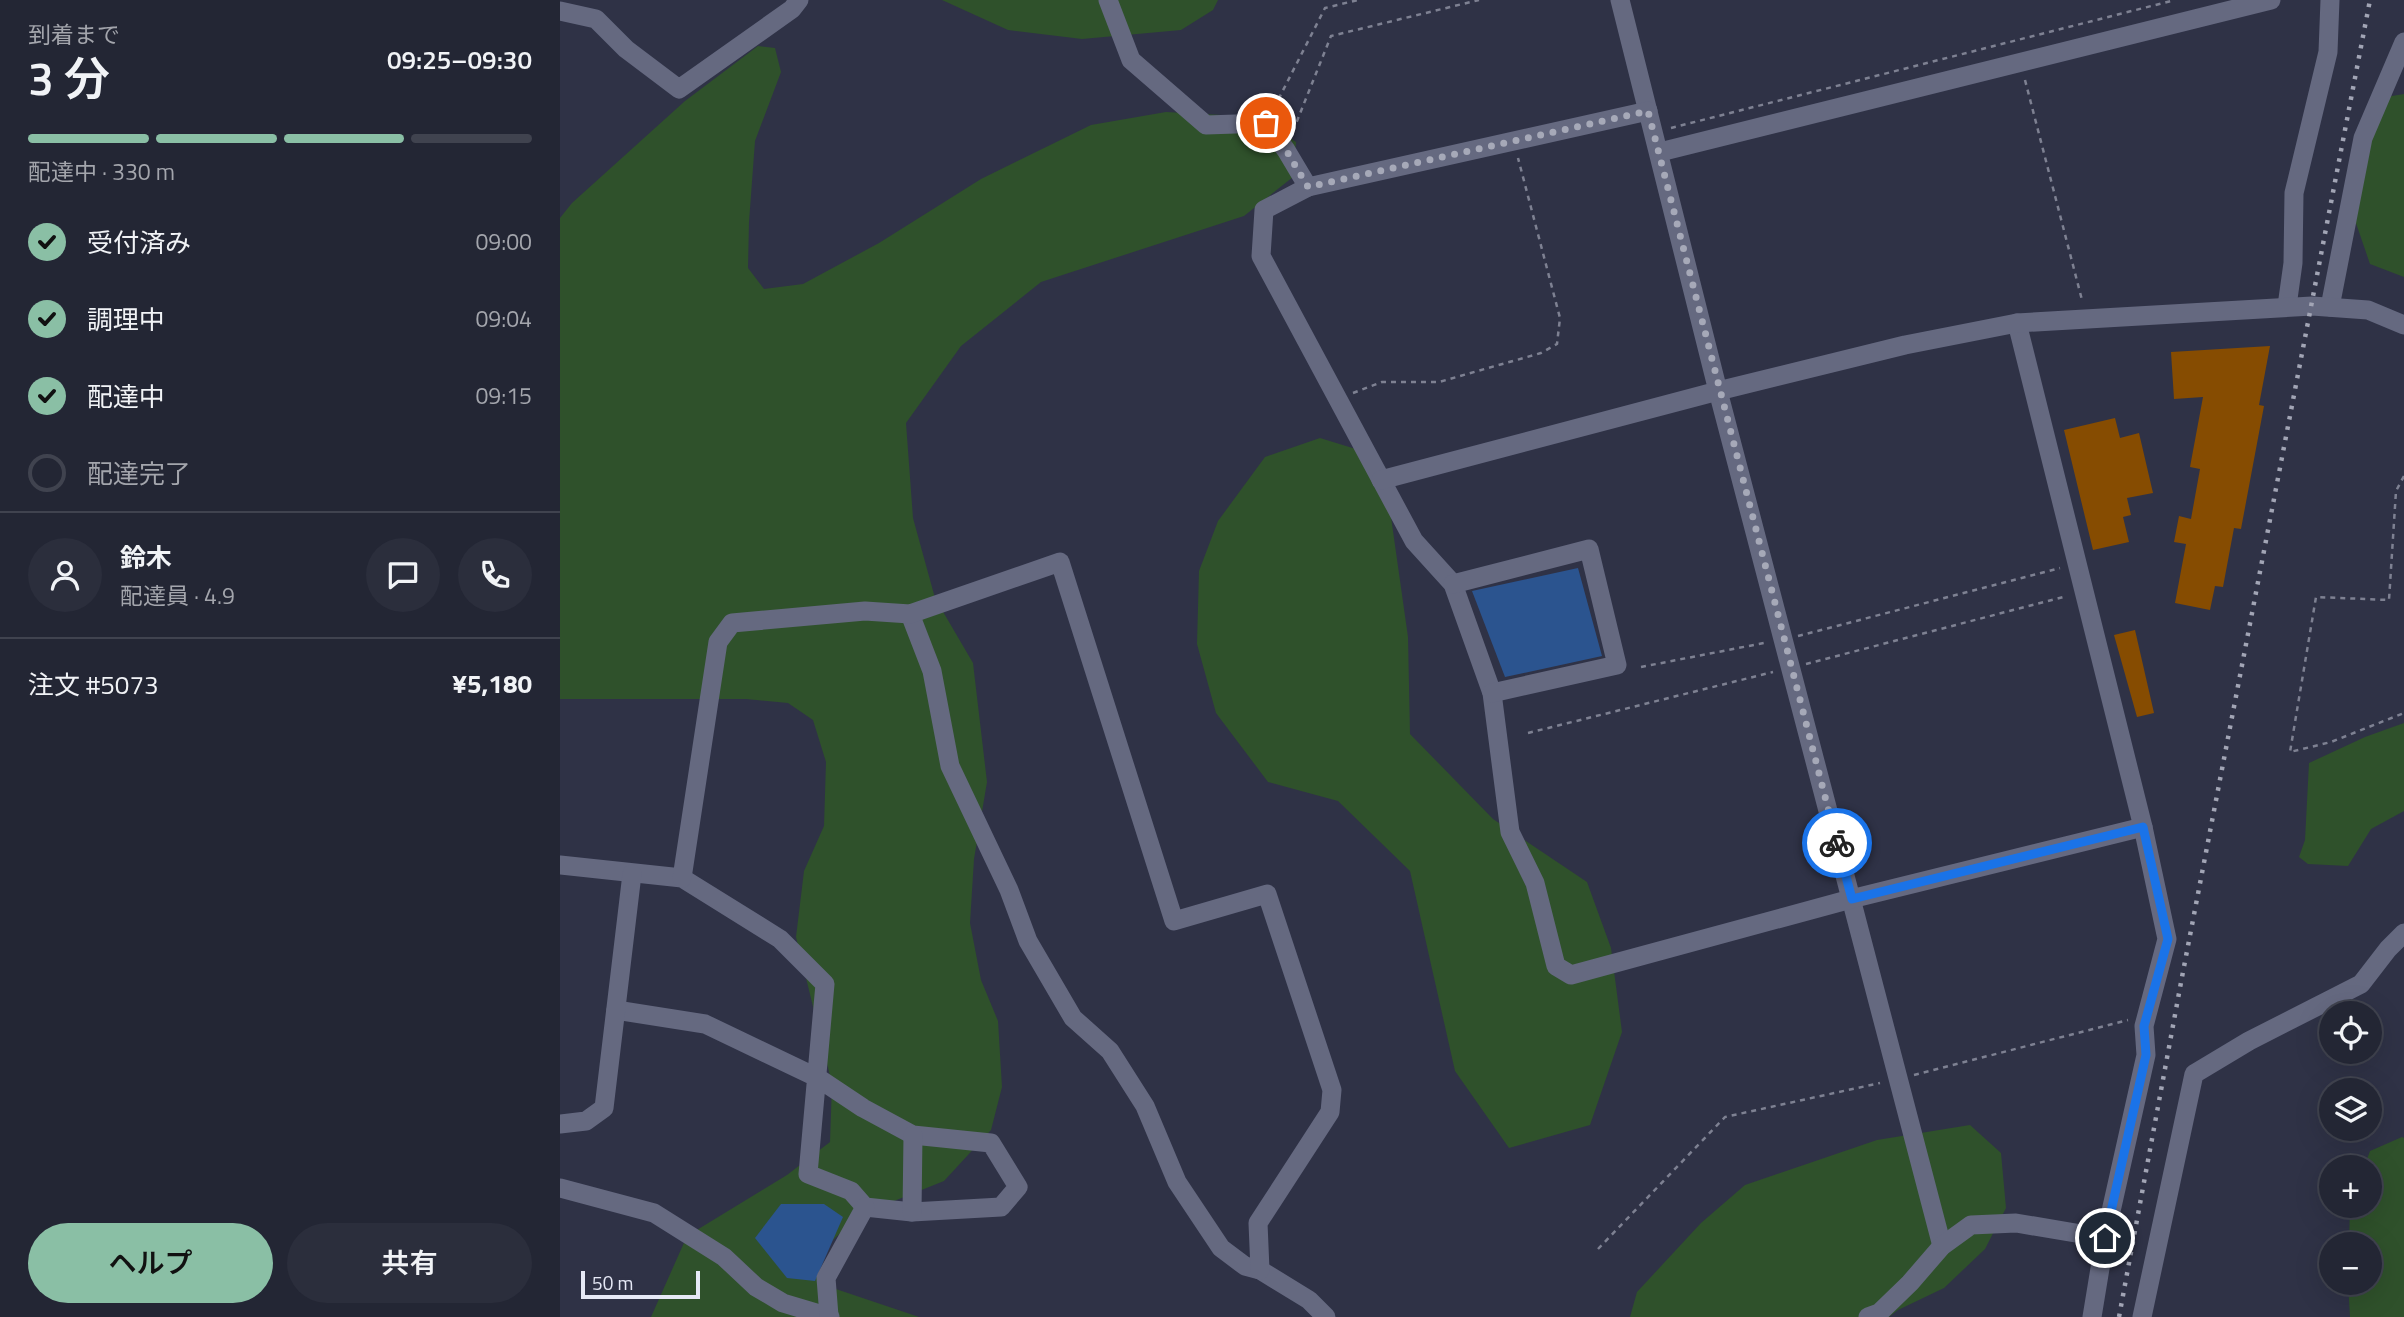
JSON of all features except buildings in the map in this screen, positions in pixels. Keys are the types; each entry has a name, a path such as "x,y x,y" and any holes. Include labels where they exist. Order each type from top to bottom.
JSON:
{"street":[{"path":"560,11 596,19 626,49 679,89 792,9 799,0"},
{"path":"1108,0 1131,60 1206,125 1266,123 1308,187"},
{"path":"1620,0 1718,391 1942,1246"},
{"path":"1660,152 2271,0"},
{"path":"2287,306 2293,263 2294,193 2328,52 2330,0"},
{"path":"2330,307 2363,138 2404,42"},
{"path":"1648,111 1308,187 1264,210 1261,256 1413,541 1453,584 1492,693 1510,832 1535,883 1556,967 1571,975 1852,899 2143,827"},
{"path":"1381,480 1718,391 1905,345 2017,323 2287,306 2368,310 2404,326"},
{"path":"2017,323 2143,827 2168,939 2144,1026 2146,1055 2105,1238 2092,1317"},
{"path":"1453,584 1588,549 1616,665 1492,693"},
{"path":"682,878 718,642 732,623 864,611 910,614 1060,562 1174,921 1268,894 1332,1090 1331,1112 1258,1223 1260,1270"},
{"path":"910,614 932,671 950,766 1009,890 1028,941 1073,1018 1110,1051 1144,1107 1177,1182 1221,1248 1245,1266 1260,1270 1309,1300 1326,1317"},
{"path":"560,865 682,878 780,939 825,984 818,1078 808,1174 850,1191 865,1207 912,1212 1001,1207 1018,1187 991,1143 913,1135 863,1108 818,1078 705,1024 616,1010"},
{"path":"560,1124 586,1121 604,1108 632,874"},
{"path":"2142,1317 2194,1074 2249,1041 2361,984 2404,933"},
{"path":"912,1212 913,1135"},
{"path":"560,1188 654,1213 724,1257 756,1287 783,1303 830,1317 826,1278 865,1207"},
{"path":"1868,1317 1879,1313 1942,1246 1971,1225 2016,1223 2105,1238"}],"path":[{"path":"1266,123 1325,8 1359,0"},
{"path":"1286,150 1331,36 1479,0"},
{"path":"1654,132 2175,0"},
{"path":"2020,62 2086,317"},
{"path":"1338,399 1382,382 1439,382 1541,353 1557,344 1560,318 1514,142"},
{"path":"2404,476 2396,491 2389,600 2316,597 2290,752 2331,742 2404,713"},
{"path":"1641,667 1783,639 2077,564"},
{"path":"1598,1249 1725,1116 1898,1079 2127,1020 2144,1026"}],"green space":[{"path":"942,0 1218,0 1213,10 1181,30 1082,39 1008,30"},
{"path":"758,46 775,48 781,72 755,141 748,268 764,289 803,284 879,243 981,179 1091,125 1166,112 1258,117 1296,142 1293,177 1244,216 1041,282 961,346 906,423 913,518 935,598 973,663 987,782 974,859 970,923 981,980 998,1021 1002,1087 991,1130 944,1181 859,1215 808,1264 827,1286 919,1317 651,1317 687,1236 787,1175 830,1142 832,1084 796,937 804,871 824,826 826,762 813,720 788,703 746,699 560,699 560,218 572,203 685,101"},
{"path":"2404,94 2404,277 2370,264 2347,197 2380,98"},
{"path":"1320,438 1372,454 1391,517 1408,637 1410,734 1493,819 1587,882 1611,948 1622,1032 1590,1125 1509,1148 1455,1071 1410,871 1338,801 1268,782 1216,713 1197,644 1199,571 1218,521 1265,457"},
{"path":"2404,723 2404,811 2371,829 2348,866 2308,864 2299,857 2305,840 2309,763 2365,737"},
{"path":"1970,1125 2001,1153 2006,1208 1985,1249 1944,1288 1889,1317 1630,1317 1637,1292 1701,1223 1745,1185 1877,1140"},
{"path":"2404,1138 2404,1317 2350,1317 2349,1295 2382,1295 2382,1232 2349,1232 2350,1218 2382,1218 2382,1155 2368,1155 2370,1151"}],"water":[{"path":"1578,568 1602,656 1505,677 1472,591"},
{"path":"781,1204 824,1204 843,1217 815,1281 787,1278 755,1238"}],"railway":[{"path":"2119,1317 2370,0"}],"way so far":[{"path":"1266,123 1308,187 1648,111 1718,391 1837,843"}],"route":[{"path":"1837,843 1852,899 2143,827 2168,939 2144,1026 2146,1055 2105,1238"}]}
